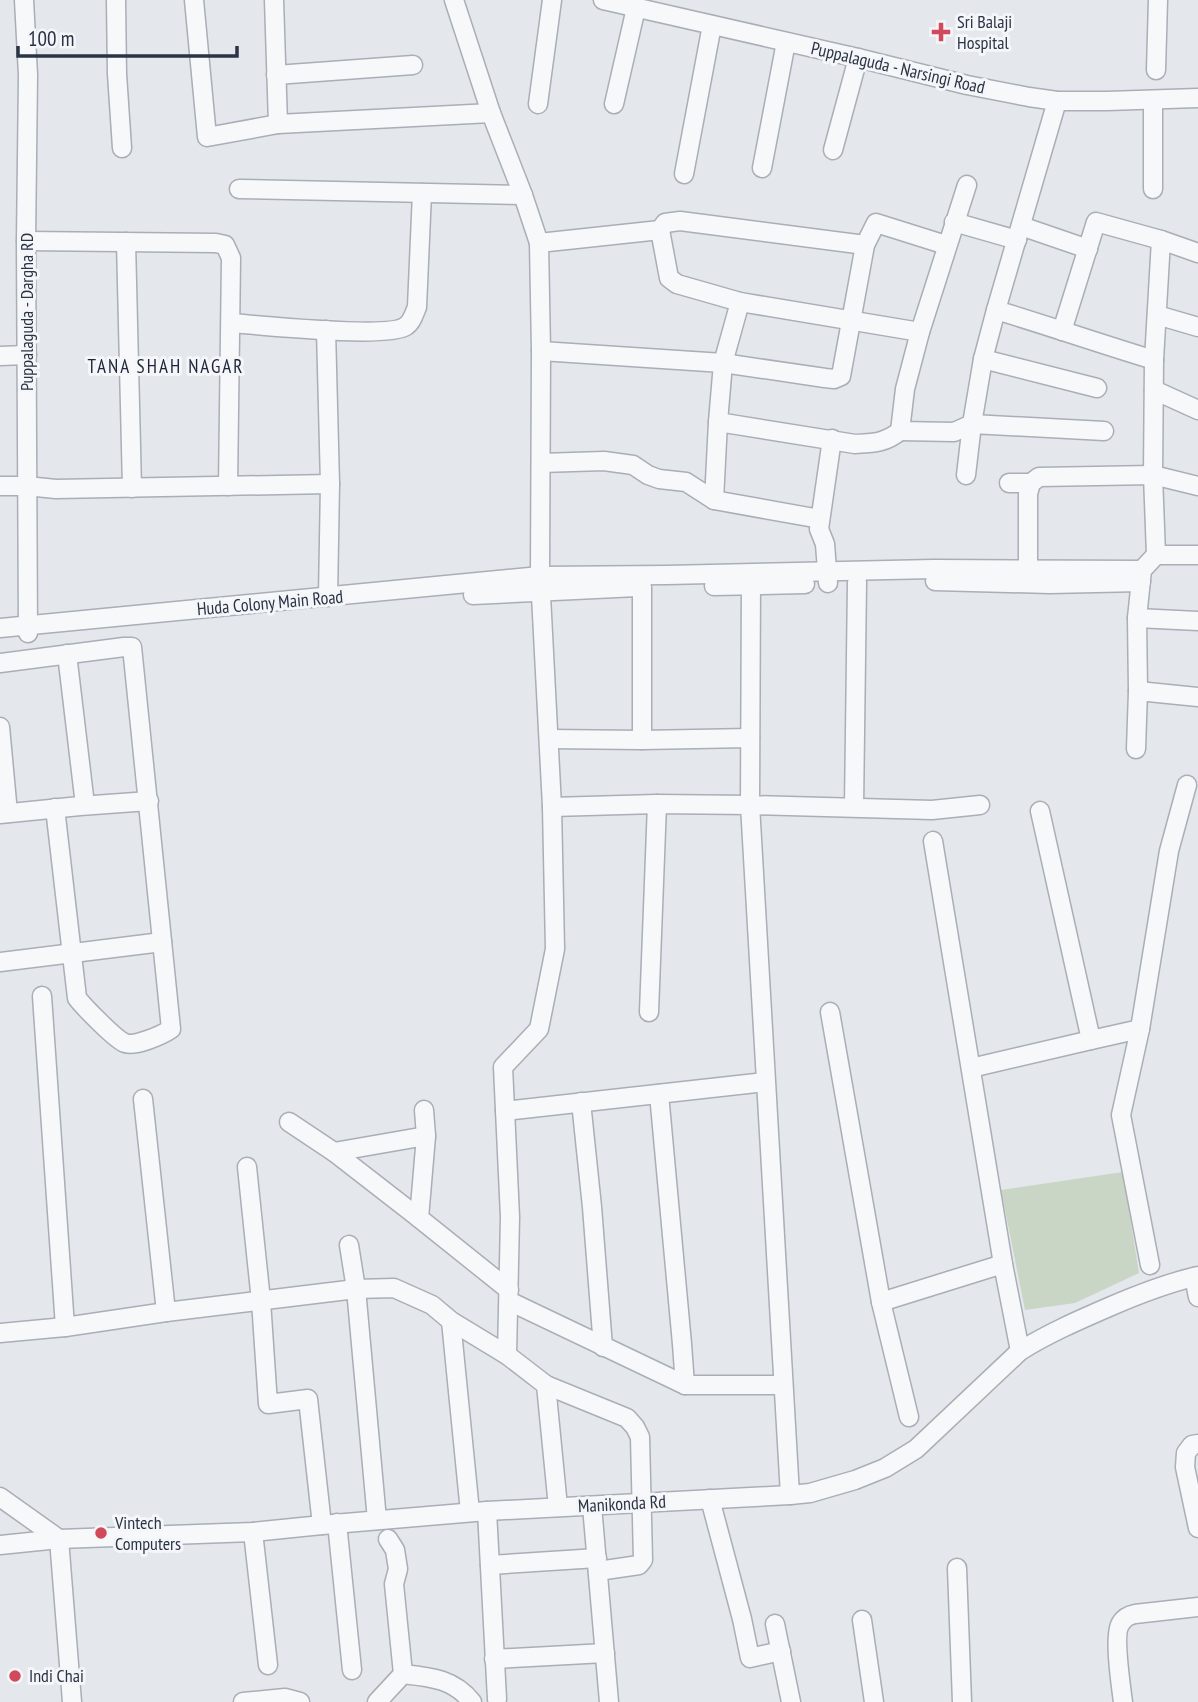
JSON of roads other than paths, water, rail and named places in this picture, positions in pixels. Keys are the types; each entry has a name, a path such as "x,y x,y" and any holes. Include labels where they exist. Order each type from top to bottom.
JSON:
{"street":[{"name":"Puppalaguda - Dargha RD","path":"24,0 28,75 27,629"},
{"path":"116,0 122,148"},
{"path":"194,0 207,137 278,124 491,113"},
{"path":"274,0 278,124"},
{"path":"454,0 491,113 540,243 541,584 552,807 555,949 539,1029 503,1067 510,1217 507,1355"},
{"path":"538,104 552,0"},
{"name":"Puppalaguda - Narsingi Road","path":"603,0 967,85 1057,101 1198,98"},
{"path":"1156,70 1157,0"},
{"path":"614,104 636,8"},
{"path":"684,174 712,25"},
{"path":"762,168 786,42"},
{"path":"833,150 858,58"},
{"path":"276,75 413,65"},
{"path":"966,475 983,359 1057,101"},
{"path":"1153,101 1153,189"},
{"path":"900,431 905,389 920,332 967,185"},
{"path":"239,189 523,195"},
{"path":"231,323 326,330 393,331 406,326 417,307 422,193"},
{"path":"865,245 680,221 665,223 660,230 669,278 677,285 740,302 920,332"},
{"path":"954,222 1088,249"},
{"path":"1062,331 1096,222 1198,253"},
{"path":"541,351 723,363 838,378 841,376 865,245 876,223 946,245"},
{"path":"540,243 660,230"},
{"path":"1136,749 1137,618 1142,576 1156,555 1153,475 1154,360 1161,240"},
{"path":"26,241 225,245 231,258 228,486"},
{"path":"127,242 132,488"},
{"path":"714,500 723,363 740,302"},
{"path":"996,310 1154,360"},
{"path":"1157,315 1198,327"},
{"path":"326,330 330,484 328,597"},
{"path":"0,356 27,355"},
{"path":"983,359 1097,388"},
{"path":"1154,390 1198,410"},
{"path":"718,422 855,444 889,439 900,431 954,432 972,424 1104,430"},
{"path":"828,577 825,544 819,529 832,439"},
{"path":"541,463 604,461 633,465 659,479 686,482 714,500 820,519"},
{"path":"1009,483 1031,483 1039,477 1153,475 1198,486"},
{"path":"1028,569 1028,494 1031,483"},
{"path":"0,486 26,485 55,489 330,484"},
{"path":"1156,555 1198,555"},
{"path":"0,637 27,629 475,595 541,584 751,580 1028,569 1142,576"},
{"path":"828,577 857,582 912,580 1051,583 1142,576"},
{"path":"541,584 642,587 751,580"},
{"path":"751,580 750,805 790,1495"},
{"path":"855,807 857,582"},
{"name":"Huda Colony Main Road","path":"0,628 27,629 328,597 541,584"},
{"path":"642,587 642,740"},
{"path":"1137,618 1198,621"},
{"path":"0,663 132,647 171,1029 166,1033 134,1044 124,1043 77,998 55,808"},
{"path":"66,654 85,805"},
{"path":"1138,691 1198,697"},
{"path":"0,727 4,813 149,801"},
{"path":"549,739 750,738"},
{"path":"1150,1265 1121,1115 1140,1030 1170,851 1187,786"},
{"path":"552,807 657,804 932,810 979,805"},
{"path":"649,1012 657,804"},
{"path":"1040,811 1091,1040"},
{"path":"933,841 1003,1264 1027,1347"},
{"path":"0,962 162,942"},
{"path":"42,996 65,1327"},
{"path":"830,1012 881,1302 909,1418"},
{"path":"971,1068 1140,1030"},
{"path":"505,1111 765,1082"},
{"path":"659,1094 685,1385"},
{"path":"143,1099 166,1312"},
{"path":"580,1102 592,1207 603,1347"},
{"path":"419,1218 426,1136 424,1110"},
{"path":"289,1122 334,1152 419,1218 509,1296 603,1347 685,1385 783,1385"},
{"path":"334,1152 426,1136"},
{"path":"247,1167 261,1301 268,1404 309,1399 352,1670"},
{"path":"349,1245 382,1520 388,1539 383,1551 386,1572 394,1584 403,1674 377,1702"},
{"path":"881,1302 1003,1264"},
{"path":"1191,1278 1198,1297"},
{"name":"Manikonda Rd","path":"0,1545 59,1539 253,1532 479,1511 810,1493 885,1468 916,1449 1027,1347 1073,1322 1154,1288 1191,1278"},
{"path":"0,1333 356,1289 394,1288 432,1305 451,1321 507,1355 546,1385 626,1418 640,1437 643,1560 639,1565 490,1565"},
{"path":"451,1321 479,1511 490,1565 497,1699"},
{"path":"546,1385 558,1507"},
{"path":"1198,1444 1192,1445 1186,1453 1185,1466 1198,1528"},
{"path":"0,1497 59,1539 72,1702"},
{"path":"710,1499 750,1658 781,1651"},
{"path":"592,1506 609,1702"},
{"path":"253,1532 268,1665"},
{"path":"957,1568 962,1702"},
{"path":"1123,1702 1117,1635 1119,1624 1135,1614 1198,1606"},
{"path":"862,1620 874,1702"},
{"path":"775,1624 791,1702"},
{"path":"494,1659 605,1653"},
{"path":"403,1674 442,1680 461,1690 472,1702"},
{"path":"243,1702 285,1698 300,1702"}],"place":[{"name":"Sri Balaji Hospital","path":"941,32"},
{"name":"Vintech Computers","path":"101,1533"},
{"name":"Indi Chai","path":"15,1676"}],"district":[{"name":"TANA SHAH NAGAR","path":"166,366"}]}
